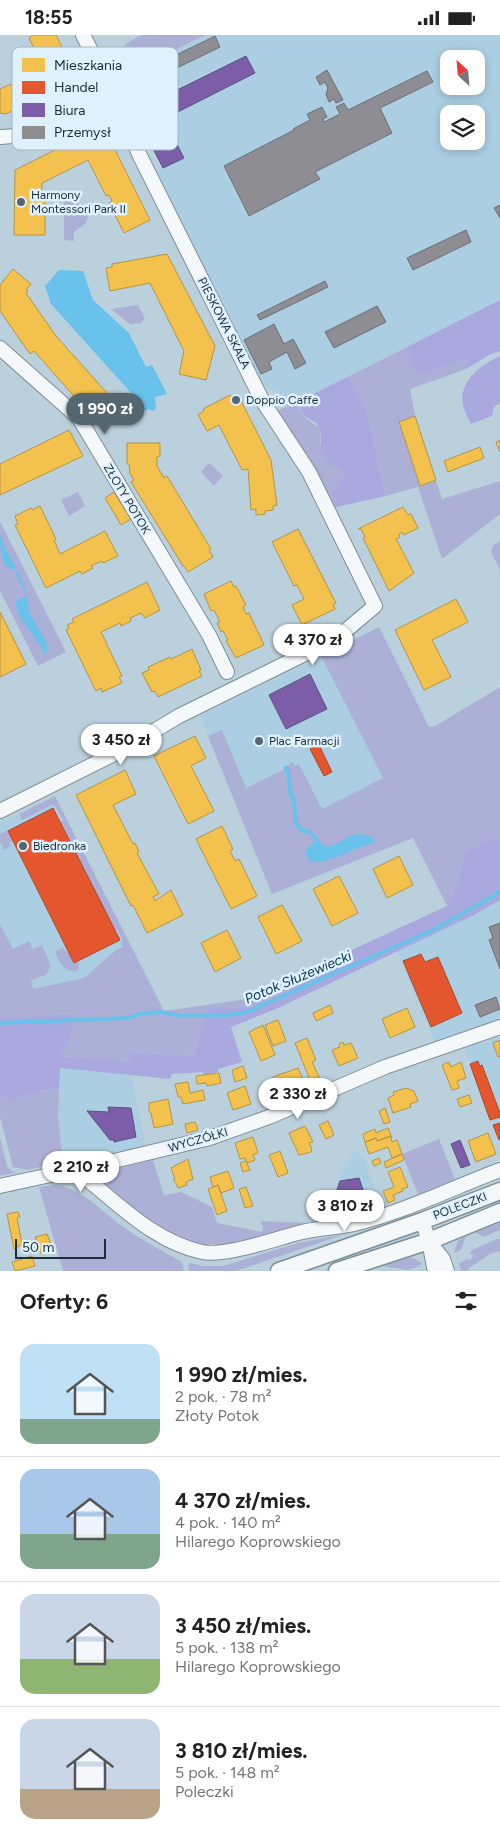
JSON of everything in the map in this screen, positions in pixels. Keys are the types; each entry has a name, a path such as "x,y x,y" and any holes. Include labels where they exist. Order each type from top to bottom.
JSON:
{"main road":[{"name":"POLECZKI","path":"279,1271 422,1221 500,1191"},
{"name":"POLECZKI","path":"337,1271 429,1241 500,1213"}],"street":[{"name":"PIESKOWA SKAŁA","path":"83,35 89,47"},
{"name":"PIESKOWA SKAŁA","path":"0,811 122,750 179,716 323,645 344,633 375,606 309,472 262,399 137,150"},
{"name":"ZŁOTY POTOK","path":"0,349 79,418 209,635 227,672"},
{"name":"WYCZÓŁKI","path":"0,1186 160,1151 241,1128 385,1067 500,1027"},
{"name":"POLECZKI","path":"82,1168 88,1180 156,1234 172,1242 204,1253 234,1249 317,1229 353,1224 388,1214 500,1170"},
{"path":"422,1221 429,1241 433,1263 438,1271"},
{"path":"429,1241 443,1259 447,1271"}],"shaded area":[{"path":"143,35 205,35 178,48 124,47 135,38"},
{"path":"205,35 500,35 500,300 286,407 277,390 269,389 260,379 157,171 163,168 154,150 178,150 178,48"},
{"path":"64,200 90,208 86,223 74,232 74,241 64,240"},
{"path":"59,270 83,271 93,300 129,333 146,367 152,365 167,394 155,397 156,408 153,411 149,409 144,411 142,405 51,304 45,286"},
{"path":"500,300 500,351 489,355 466,369 467,363 465,359 421,374 415,369 405,348"},
{"path":"138,305 145,319 140,324 134,323 131,325 111,309"},
{"path":"405,348 415,369 421,374 465,359 467,363 466,369 410,389 415,416 442,499 500,481 500,514 442,559 418,487 385,496 367,411 349,376"},
{"path":"500,356 500,403 494,407 492,416 471,424 463,406 462,397 464,389 472,375"},
{"path":"349,376 367,411 385,496 337,507 330,494 337,486 344,472 336,465 330,467 321,452 321,434 317,424 303,415 297,402"},
{"path":"297,402 303,415 319,428 320,444 336,465 344,472 337,486 330,494 337,507 335,507 300,445 277,411"},
{"path":"209,463 223,476 214,486 201,472"},
{"path":"78,492 85,506 69,516 61,500"},
{"path":"0,521 66,652 38,666 0,591"},
{"path":"0,534 16,568 13,570 5,565 3,561"},
{"path":"500,541 500,570 491,552 493,546"},
{"path":"18,571 26,590 27,595 15,572"},
{"path":"27,596 29,612 46,642 48,651 46,655 19,615 15,601"},
{"path":"379,627 429,727 435,726 500,687 500,838 488,840 470,849 462,859 458,881 447,906 413,838 272,894 208,736 222,730 246,788 285,769 284,767 293,762 295,766 299,764 322,809 383,778 321,656"},
{"path":"321,656 383,778 272,894 200,716"},
{"path":"55,796 164,1011 36,1016 0,950 0,824"},
{"path":"55,796 164,1011 261,997 345,953 348,961 253,1008 209,1009 194,1056 130,1052 130,1061 59,1056 71,1035 75,1014 0,1018 0,924 13,949 29,941 33,949 42,945 51,966 46,975 31,980 33,989 84,978 116,950 123,947 121,943 123,941 117,929 115,930 60,822 63,820 54,804 22,820 19,814"},
{"path":"30,819 8,831 13,841 8,843 12,846 4,850 0,842 0,834"},
{"path":"310,831 323,846 331,845 360,834 375,840 373,843 335,858 311,862 306,855 306,850 315,841 309,833"},
{"path":"500,838 500,900 474,915 278,1008 231,1027 242,1062 218,1069 218,1072 204,1075 203,1072 172,1074 170,1079 60,1068 59,1089 38,1091 14,1099 0,1096 0,1018 75,1014 71,1035 60,1056 130,1061 130,1052 194,1056 209,1008 253,1008 347,961 345,953 447,906 458,881 462,859 470,849 488,840"},
{"path":"500,900 500,1020 435,1043 397,951 474,915"},
{"path":"63,947 66,952 68,951 74,963 78,961 79,967 77,971 66,969 61,963 55,952"},
{"path":"500,1034 499,1140 464,1047 477,1042 481,1044 490,1041 490,1038"},
{"path":"60,1068 131,1074 146,1148 63,1164 58,1117"},
{"path":"59,1089 58,1117 63,1162 27,1170 13,1167 0,1117 0,1096 9,1099 38,1091"},
{"path":"0,1137 7,1166 11,1171 17,1172 0,1176"},
{"path":"439,1139 455,1179 418,1194 402,1154"},
{"path":"353,1151 363,1157 380,1201 370,1205 327,1213 340,1176"},
{"path":"153,1160 164,1195 181,1192 212,1207 217,1223 262,1232 261,1221 309,1223 310,1227 218,1247 216,1244 209,1244 207,1248 161,1233 108,1192 111,1189 107,1185 109,1171"},
{"path":"53,1185 74,1190 83,1195 132,1233 182,1262 184,1271 63,1271 39,1187"},
{"path":"500,1223 500,1230 484,1237 474,1232"},
{"path":"345,1234 236,1271 189,1271 188,1266 190,1263 203,1266 223,1266 298,1243"},
{"path":"466,1235 461,1250 454,1253 458,1241"},
{"path":"500,1239 500,1251 490,1254 468,1269 469,1271 461,1271 459,1264 467,1259 470,1260 473,1255 470,1254 472,1250"},
{"path":"413,1258 423,1264 408,1270 382,1266"}],"building: Mieszkania":[{"path":"33,35 56,35 62,47 33,47 29,38"},
{"path":"11,84 12,111 6,114 0,113 0,89"},
{"path":"55,150 115,150 150,220 124,233 109,203 112,201 109,195 106,196 88,160 42,183 42,195 45,195 45,235 14,235 15,170"},
{"path":"167,254 215,346 206,380 179,374 184,351 150,283 110,291 106,268 112,267 112,264"},
{"path":"13,269 31,284 26,293 56,336 107,393 87,411 34,351 30,354 0,311 0,285"},
{"path":"230,395 232,397 238,395 271,460 277,505 273,506 273,510 265,511 265,514 256,515 256,509 251,510 248,469 242,470 219,425 207,431 198,415 204,411 203,409"},
{"path":"415,416 436,480 420,486 399,422"},
{"path":"69,430 83,456 0,495 0,464"},
{"path":"500,440 500,452 496,442"},
{"path":"127,443 160,443 160,456 157,457 157,466 164,478 167,476 211,549 209,550 213,557 188,572 183,566 131,482 134,480 130,474 129,464 127,464"},
{"path":"480,447 484,458 448,472 444,461"},
{"path":"114,492 131,519 121,525 105,498"},
{"path":"40,506 56,539 54,540 60,554 105,531 118,556 103,563 102,561 91,566 93,568 82,574 80,571 46,588 15,525 18,524 15,516"},
{"path":"403,507 408,515 411,514 418,528 404,535 402,532 399,534 400,537 396,539 414,573 389,591 363,538 365,537 361,529 358,529"},
{"path":"298,529 336,603 333,604 335,609 302,625 292,605 304,599 297,585 294,586 272,542"},
{"path":"231,581 234,587 236,586 246,605 243,607 246,614 249,613 264,645 236,658 226,641 228,640 223,631 221,632 217,623 220,622 214,610 211,611 204,594"},
{"path":"147,582 160,610 145,618 141,613 130,618 131,621 121,626 120,623 101,632 122,676 119,677 122,683 102,692 101,688 96,691 66,630 69,628 67,625 74,622 72,619"},
{"path":"456,599 468,622 432,640 451,677 424,690 395,630"},
{"path":"0,612 26,664 0,677"},
{"path":"192,649 202,676 158,697 155,691 152,692 142,673 149,670 148,667"},
{"path":"195,736 206,758 191,766 214,811 188,824 154,756"},
{"path":"125,770 136,794 113,805 133,844 135,843 139,852 137,853 159,894 153,897 155,901 171,890 183,915 147,933 133,905 131,906 76,795"},
{"path":"222,826 233,849 230,851 235,861 239,859 257,896 231,909 196,839"},
{"path":"399,856 413,885 387,898 373,869"},
{"path":"339,876 358,913 332,926 313,889"},
{"path":"282,905 302,941 276,954 258,917"},
{"path":"227,930 241,958 215,972 201,943"},
{"path":"330,1005 333,1013 316,1021 313,1013"},
{"path":"407,1008 415,1027 390,1038 382,1019"},
{"path":"278,1020 286,1041 273,1046 265,1025"},
{"path":"263,1025 275,1055 261,1061 249,1032"},
{"path":"307,1038 316,1060 312,1062 321,1081 312,1085 295,1043"},
{"path":"500,1040 500,1056 498,1057 493,1043"},
{"path":"343,1042 344,1045 351,1043 358,1058 339,1066 332,1050 340,1047 339,1044"},
{"path":"449,1062 451,1067 461,1062 466,1078 457,1081 459,1088 452,1090 442,1065"},
{"path":"243,1066 247,1078 235,1082 232,1070"},
{"path":"298,1068 305,1084 286,1092 283,1086 278,1088 273,1077"},
{"path":"219,1073 221,1083 207,1086 206,1083 197,1084 196,1076"},
{"path":"188,1082 190,1093 203,1090 205,1100 183,1104 181,1097 178,1097 175,1084"},
{"path":"245,1086 251,1104 233,1110 227,1093"},
{"path":"406,1088 414,1091 418,1101 410,1104 411,1107 393,1113 388,1098 394,1095 393,1092"},
{"path":"469,1095 472,1103 460,1107 457,1099"},
{"path":"168,1099 173,1124 154,1128 149,1111 149,1103"},
{"path":"385,1108 390,1122 384,1124 379,1111"},
{"path":"328,1121 334,1135 326,1139 319,1125"},
{"path":"195,1122 198,1130 187,1133 185,1124"},
{"path":"305,1126 313,1142 309,1143 312,1149 311,1152 299,1155 289,1133"},
{"path":"388,1128 391,1136 377,1141 376,1138 365,1142 363,1134 375,1129 376,1133"},
{"path":"488,1133 496,1154 476,1162 468,1141"},
{"path":"391,1136 392,1142 397,1140 402,1154 392,1158 388,1147 369,1154 365,1142 376,1138 377,1141"},
{"path":"253,1137 258,1153 253,1155 255,1160 247,1163 245,1158 240,1159 235,1143"},
{"path":"280,1151 288,1173 278,1177 269,1155"},
{"path":"402,1154 404,1160 386,1168 384,1162"},
{"path":"379,1158 381,1163 374,1166 372,1161"},
{"path":"188,1159 193,1179 186,1182 187,1185 178,1188 173,1180 175,1179 171,1168"},
{"path":"246,1161 250,1170 243,1172 240,1163"},
{"path":"400,1167 408,1187 393,1195 395,1200 388,1203 383,1191 394,1187 388,1172"},
{"path":"228,1171 234,1188 221,1193 218,1185 213,1187 210,1177"},
{"path":"218,1185 227,1211 217,1215 208,1189"},
{"path":"246,1187 253,1206 245,1208 239,1189"},
{"path":"18,1212 20,1217 17,1218 22,1244 14,1249 7,1214"},
{"path":"47,1234 53,1250 41,1254 35,1237"},
{"path":"32,1256 35,1266 15,1271 12,1262"}],"building: Handel":[{"path":"319,745 332,772 324,776 310,749"},
{"path":"53,808 120,940 74,963 8,831"},
{"path":"421,954 425,962 438,957 462,1013 431,1027 403,961"},
{"path":"478,1061 480,1066 482,1065 500,1113 500,1117 490,1120 470,1064"},
{"path":"500,1123 500,1139 499,1140 493,1125"}],"building: Biura":[{"path":"246,56 255,73 178,112 178,90"},
{"path":"178,146 184,158 163,168 154,150 178,150"},
{"path":"310,674 327,709 286,729 269,695"},
{"path":"108,1107 131,1108 136,1137 114,1142 114,1140 110,1140 87,1111 109,1112"},
{"path":"460,1140 470,1165 461,1168 451,1144"},
{"path":"359,1178 368,1204 331,1208 340,1181"}],"building: Przemysł":[{"path":"215,36 220,47 178,68 178,54"},
{"path":"327,70 343,100 336,103 334,99 329,102 326,94 328,88 325,82 320,85 316,77"},
{"path":"427,71 433,82 380,108 392,133 315,172 320,179 249,216 224,166 310,120 307,114 322,107 327,117 323,119 324,122 340,114 336,107 344,103 348,110"},
{"path":"500,205 500,218 494,208"},
{"path":"466,230 471,242 413,270 407,258"},
{"path":"325,281 328,287 260,320 257,315"},
{"path":"377,306 386,322 334,348 325,332"},
{"path":"274,324 284,344 293,339 306,363 295,369 287,352 269,362 272,369 261,374 244,340"},
{"path":"500,923 500,969 489,940 493,938 489,927"},
{"path":"496,997 500,1009 480,1017 475,1005"}],"waterway":[{"path":"286,768 290,792 293,797 295,822 301,830 309,832"},
{"name":"Potok Służewiecki","path":"0,1023 128,1018 140,1014 161,1012 181,1016 227,1015 247,1012 433,930 500,892"}],"place":[{"name":"Harmony Montessori Park II","path":"21,202"},
{"name":"Doppio Caffe","path":"236,400"},
{"name":"Plac Farmacji","path":"259,741"},
{"name":"Biedronka","path":"23,846"}]}
